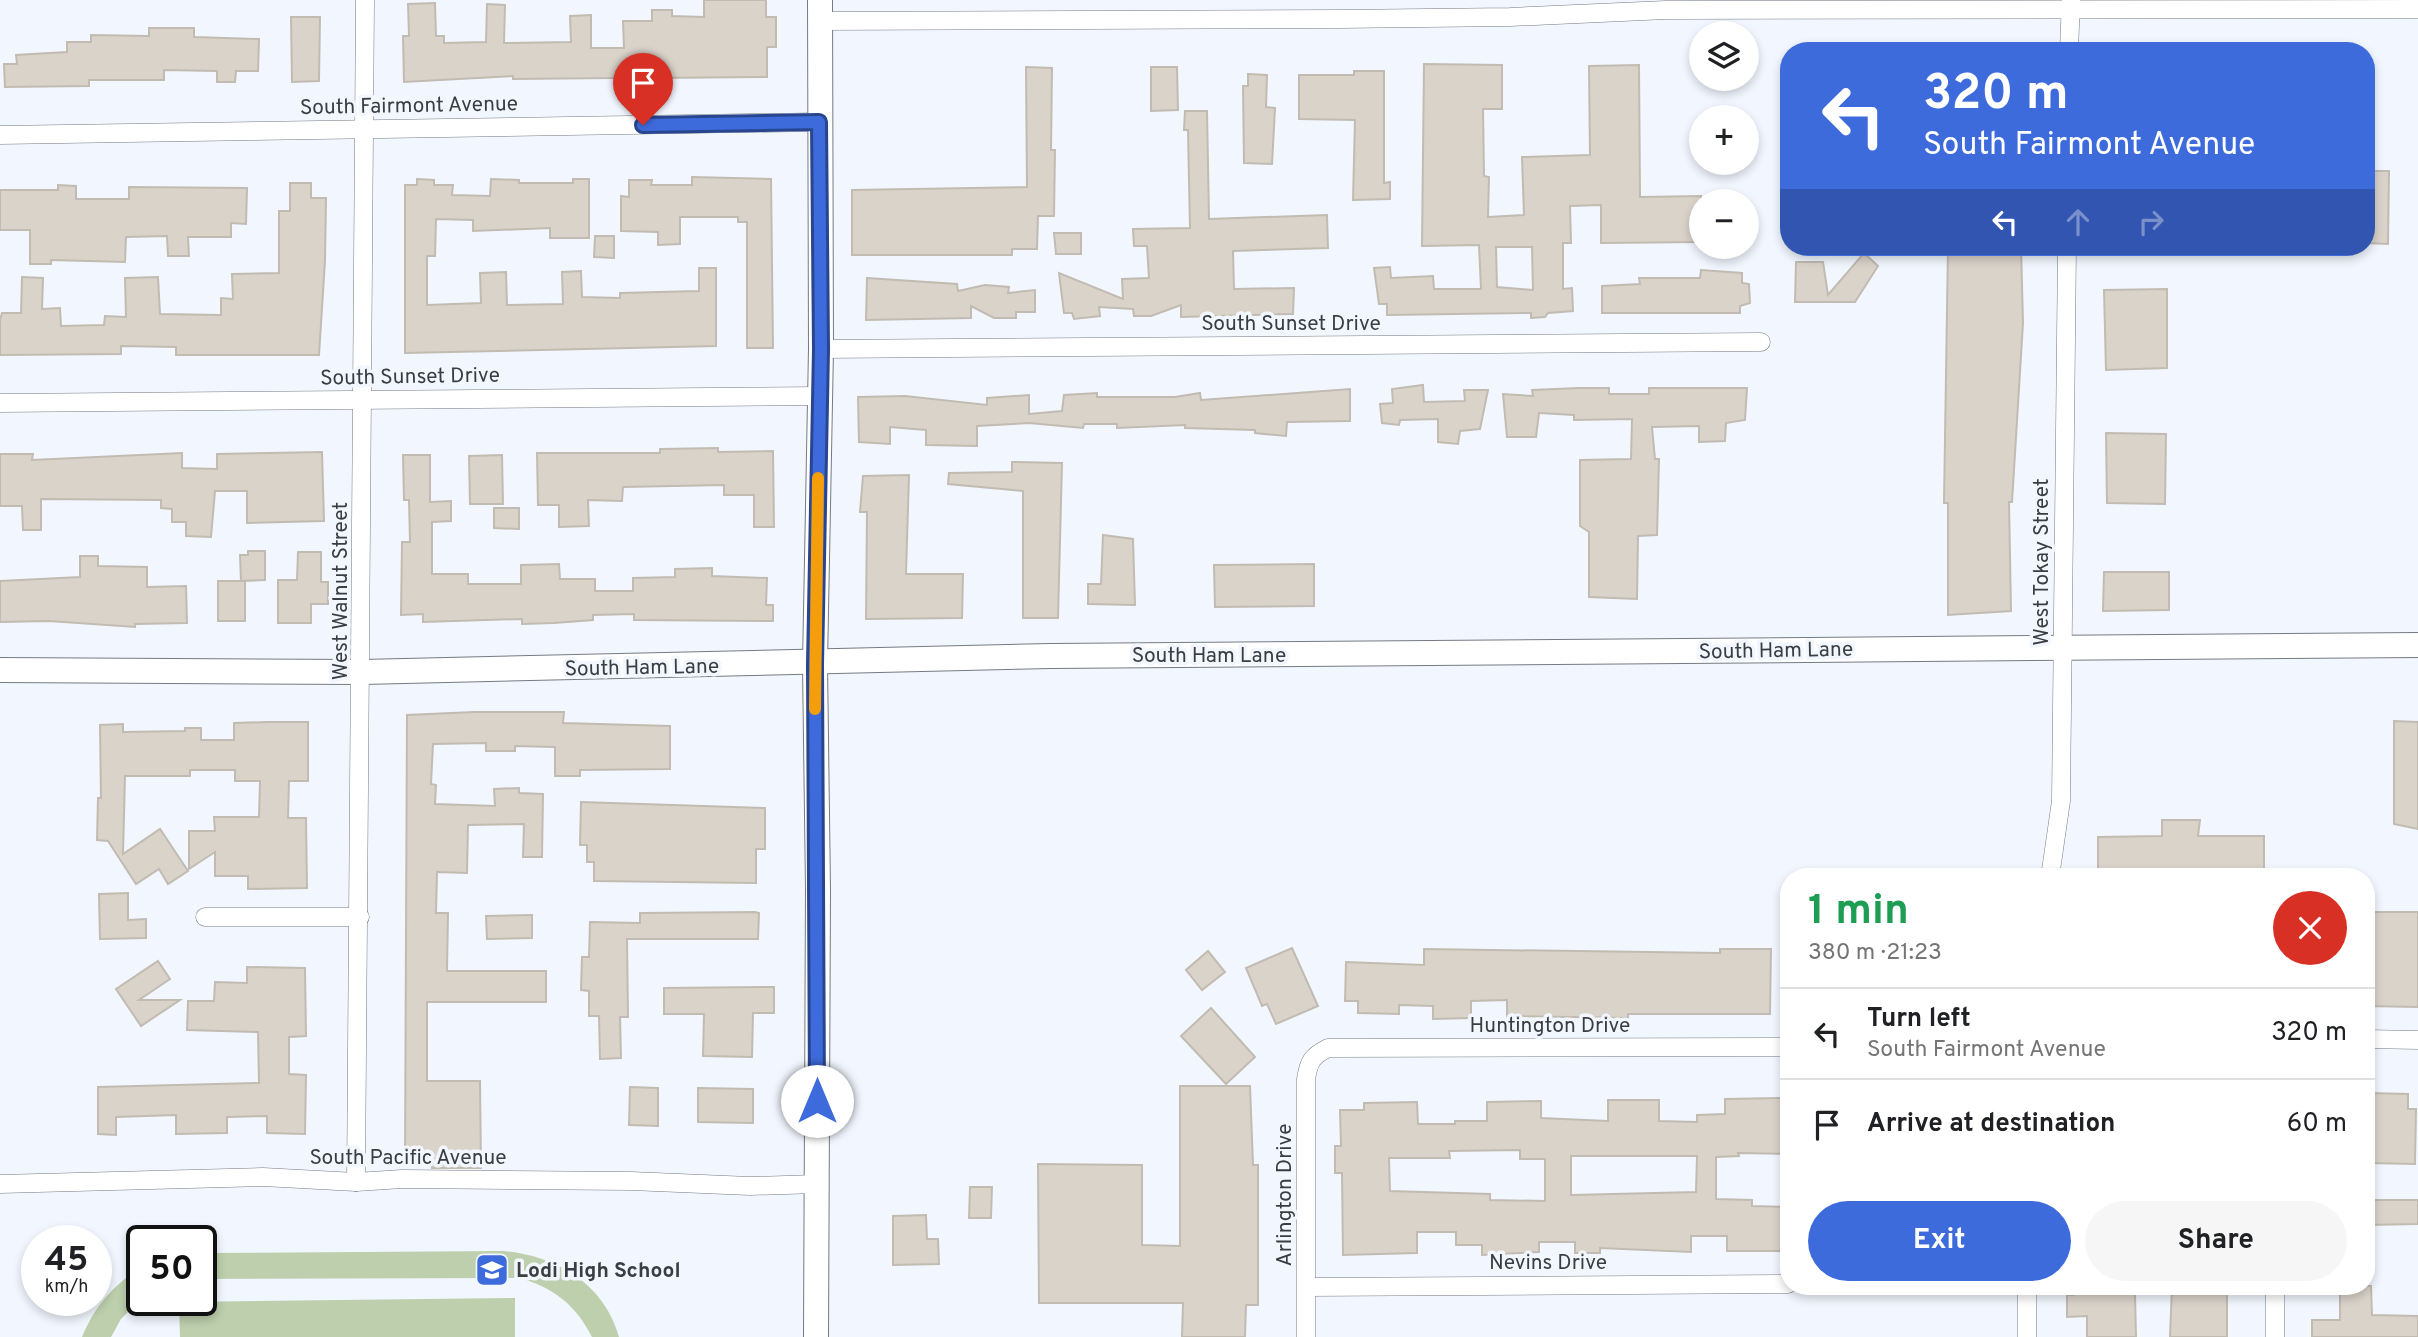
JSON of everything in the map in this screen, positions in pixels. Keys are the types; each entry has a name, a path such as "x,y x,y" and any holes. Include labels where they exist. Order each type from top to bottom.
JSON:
{"main road":[{"path":"816,1337 815,664 821,349 820,11"},
{"name":"South Ham Lane","path":"0,670 362,671 815,664 1051,656 2418,645"}],"street":[{"name":"West Walnut Street","path":"356,1182 362,671 365,0"},
{"path":"2069,42 2071,4"},
{"path":"820,11 1352,19 1510,17 1666,10 2071,4 2418,9"},
{"name":"South Fairmont Avenue","path":"0,135 819,122"},
{"name":"West Tokay Street","path":"2051,868 2061,801 2067,256"},
{"name":"South Sunset Drive","path":"821,349 1761,342"},
{"name":"South Sunset Drive","path":"0,403 820,396"},
{"path":"205,917 360,917"},
{"path":"2375,1040 2418,1040"},
{"name":"Huntington Drive","path":"1314,1055 1328,1048 1780,1047"},
{"name":"Arlington Drive","path":"1306,1337 1306,1079 1309,1062 1314,1055"},
{"name":"South Pacific Avenue","path":"0,1184 263,1177 356,1182 402,1179 631,1181 750,1186 817,1184"},
{"name":"Nevins Drive","path":"1307,1287 1780,1284"},
{"path":"2027,1295 2027,1337"},
{"path":"2275,1295 2275,1337"}],"green space":[{"path":"502,1251 522,1254 541,1259 575,1275 602,1301 619,1337 592,1337 579,1316 562,1299 553,1292 519,1278 217,1279 217,1253"},
{"path":"126,1278 126,1314 111,1337 82,1337 93,1316 112,1316 112,1291"},
{"path":"515,1298 515,1337 180,1337 179,1316 217,1316 217,1302"}],"building":[{"path":"704,0 766,0 766,17 776,17 776,47 767,47 767,77 653,78 653,71 616,71 616,78 513,79 513,76 404,82 403,36 409,36 408,4 435,3 436,36 444,36 444,43 486,42 487,4 505,5 504,43 571,42 570,16 591,15 591,48 624,48 623,21 652,21 652,10 672,10 672,16 704,17"},
{"path":"291,17 320,17 319,81 292,82"},
{"path":"149,28 194,28 194,37 259,39 258,71 236,71 235,82 217,82 217,71 164,70 164,80 89,80 89,86 5,87 4,64 17,64 16,55 67,52 67,42 91,42 91,35 149,36"},
{"path":"1424,64 1502,65 1502,109 1483,109 1484,176 1489,177 1488,217 1524,215 1522,157 1590,155 1589,66 1639,65 1640,197 1689,196 1689,242 1601,243 1601,205 1570,206 1571,243 1563,243 1563,289 1572,288 1573,311 1548,313 1545,317 1531,318 1531,313 1387,315 1387,304 1379,304 1374,268 1390,267 1391,278 1433,276 1434,289 1481,289 1479,245 1422,246","holes":["1496,247 1532,247 1533,290 1497,287"]},
{"path":"1026,67 1052,68 1051,150 1055,150 1054,216 1038,216 1037,249 1012,249 1012,255 852,255 852,190 1027,187"},
{"path":"1151,67 1177,67 1178,110 1151,111"},
{"path":"1354,71 1384,71 1384,183 1390,182 1390,199 1353,200 1355,120 1299,119 1299,75 1354,75"},
{"path":"1248,74 1267,75 1266,107 1275,108 1272,164 1244,163 1243,86 1248,86"},
{"path":"1185,111 1207,111 1209,219 1327,215 1328,248 1233,251 1234,289 1294,288 1293,314 1181,317 1181,305 1151,316 1134,316 1133,309 1099,307 1100,316 1074,319 1072,313 1064,313 1059,273 1123,299 1122,279 1149,278 1147,246 1134,246 1133,229 1190,228 1188,130 1184,130"},
{"path":"2375,171 2389,171 2388,244 2375,243"},
{"path":"692,177 771,179 773,348 747,348 747,222 738,222 738,217 680,217 680,244 658,245 658,232 621,231 621,196 629,197 629,180 652,180 651,185 692,185"},
{"path":"417,179 434,180 434,185 453,185 452,195 490,196 491,179 519,180 519,183 573,183 573,179 589,179 589,238 550,238 550,228 473,231 473,220 436,219 435,256 427,256 427,305 481,303 480,273 506,272 507,305 563,304 562,272 581,271 582,297 620,298 620,293 699,291 699,268 716,268 716,346 405,353 405,185 417,185"},
{"path":"290,183 311,183 311,198 326,198 319,355 176,355 176,347 121,346 121,354 0,355 0,320 2,313 21,313 22,277 43,278 42,309 60,308 61,326 104,325 105,316 126,317 125,278 158,277 160,314 221,315 221,298 233,299 232,274 279,273 279,211 290,211"},
{"path":"58,185 76,186 76,199 129,199 129,187 247,188 246,224 231,223 231,237 188,237 189,256 168,256 167,236 126,237 125,262 51,260 51,264 30,264 30,230 0,230 0,190 58,190"},
{"path":"1054,233 1081,233 1081,254 1056,254"},
{"path":"595,236 614,236 614,258 594,257"},
{"path":"1861,256 1867,256 1878,266 1855,302 1795,302 1796,262 1823,262 1828,295"},
{"path":"1948,256 2021,256 2023,323 2012,502 2009,502 2011,611 1948,615 1948,503 1944,503"},
{"path":"1701,270 1742,273 1742,283 1749,284 1750,303 1740,306 1740,313 1602,313 1602,286 1640,284 1639,278 1700,278"},
{"path":"867,278 957,284 958,291 985,285 1009,287 1008,293 1035,290 1035,312 1016,312 1016,318 994,318 971,306 971,318 866,320"},
{"path":"2167,289 2167,368 2106,370 2104,290"},
{"path":"1423,385 1424,402 1465,401 1464,390 1488,390 1480,429 1460,431 1458,444 1438,442 1438,419 1400,420 1399,425 1382,423 1380,404 1393,403 1392,389"},
{"path":"1609,388 1609,394 1649,394 1649,388 1747,388 1745,420 1726,423 1725,441 1699,442 1699,426 1652,427 1655,459 1659,459 1657,535 1638,536 1637,599 1589,597 1589,532 1580,526 1580,460 1631,459 1632,419 1574,420 1574,415 1539,413 1536,437 1507,437 1503,394 1533,396 1532,390"},
{"path":"1350,389 1350,421 1287,422 1286,436 1255,433 1255,430 1185,428 1185,425 1117,428 1117,424 1084,424 1083,428 1029,423 977,426 977,446 926,445 926,430 890,427 890,444 859,442 858,397 905,396 987,405 987,398 1029,395 1029,414 1062,411 1064,395 1097,393 1097,397 1175,397 1200,393 1201,400"},
{"path":"2106,433 2166,434 2165,504 2107,503"},
{"path":"718,448 718,452 773,451 774,527 754,527 754,495 724,495 724,485 623,487 622,501 588,500 589,526 559,527 559,505 538,505 537,453 660,453 660,449"},
{"path":"322,452 324,521 247,523 247,491 215,491 211,537 186,536 186,522 172,522 172,509 161,508 161,500 41,499 41,530 23,530 22,506 0,506 0,454 33,454 32,460 182,453 182,468 217,469 217,454"},
{"path":"403,455 430,455 430,502 451,501 451,521 432,522 432,574 468,574 468,584 521,584 521,565 559,564 560,579 595,579 595,591 633,591 633,578 675,577 675,569 712,568 712,576 767,578 766,605 773,605 773,621 634,620 634,614 593,615 593,620 522,624 522,619 423,622 423,614 401,615 402,542 410,542 409,500 404,500"},
{"path":"502,455 503,504 470,504 469,456"},
{"path":"1012,462 1062,463 1058,618 1023,618 1023,491 948,484 949,473 1012,472"},
{"path":"909,475 906,574 963,574 962,618 866,619 867,512 860,512 863,476"},
{"path":"494,508 519,508 519,529 494,528"},
{"path":"1103,535 1133,539 1135,605 1088,604 1088,584 1101,584"},
{"path":"248,551 265,551 265,580 241,581 240,555 248,555"},
{"path":"298,552 321,552 321,582 328,582 328,604 311,604 311,623 278,623 278,580 297,580"},
{"path":"80,556 98,556 98,566 147,567 147,587 186,586 187,623 135,624 135,627 49,621 0,622 0,581 80,577"},
{"path":"1314,564 1314,606 1215,607 1214,565"},
{"path":"2104,572 2169,572 2169,610 2103,611"},
{"path":"218,581 245,581 245,621 218,621"},
{"path":"564,712 563,723 670,726 670,769 580,770 580,776 555,776 555,747 515,746 515,751 486,751 486,743 433,744 431,784 436,785 435,804 495,806 494,789 519,788 519,793 543,794 542,857 523,857 524,824 468,825 467,873 437,872 436,913 448,913 447,971 546,971 546,1002 427,1002 427,1081 480,1081 481,1168 432,1168 432,1162 405,1162 407,715"},
{"path":"2394,721 2418,722 2418,829 2394,824"},
{"path":"308,722 308,781 289,781 288,818 306,818 307,888 248,889 248,876 215,876 215,852 189,869 189,831 215,831 214,817 259,817 260,781 235,781 235,770 190,770 190,776 125,776 123,854 160,829 188,871 168,884 159,869 136,884 108,841 97,840 98,798 101,798 100,725 123,724 123,732 185,731 185,728 201,728 201,740 234,740 234,723"},
{"path":"581,802 765,808 765,849 756,849 756,883 594,881 594,862 587,862 587,845 580,845"},
{"path":"2162,820 2200,820 2198,836 2264,836 2264,868 2098,868 2098,837 2162,836"},
{"path":"128,893 128,920 146,919 146,938 100,939 99,894"},
{"path":"755,912 759,913 758,939 627,939 628,1017 620,1017 621,1058 600,1059 599,1016 589,1016 589,991 581,990 582,957 589,957 590,922 640,923 640,913"},
{"path":"2375,912 2418,912 2418,1007 2375,1006"},
{"path":"532,915 532,938 487,939 486,916"},
{"path":"1292,948 1318,1006 1276,1024 1267,1004 1262,1006 1246,968"},
{"path":"1424,949 1720,953 1720,949 1771,949 1770,1014 1628,1014 1628,1018 1507,1016 1507,1000 1471,1001 1471,1018 1433,1019 1433,1006 1399,1005 1399,1014 1358,1013 1358,1001 1345,1001 1346,962 1424,965"},
{"path":"1208,951 1225,972 1202,990 1186,970"},
{"path":"158,961 170,979 139,1000 180,1000 141,1026 116,989"},
{"path":"247,967 305,968 306,1036 289,1037 289,1074 306,1075 305,1134 267,1133 267,1116 227,1117 227,1133 176,1134 176,1115 116,1117 116,1135 98,1134 98,1087 259,1083 258,1032 187,1030 188,1001 214,1001 215,982 247,983"},
{"path":"774,987 774,1013 753,1013 752,1057 703,1056 704,1014 664,1014 664,988"},
{"path":"1211,1008 1255,1057 1226,1084 1181,1036"},
{"path":"1180,1086 1250,1086 1253,1165 1258,1165 1258,1305 1246,1305 1245,1337 1182,1337 1183,1303 1039,1303 1038,1164 1142,1165 1142,1245 1180,1246"},
{"path":"630,1087 658,1088 658,1126 629,1125"},
{"path":"698,1088 753,1089 753,1123 698,1122"},
{"path":"2375,1093 2408,1094 2408,1109 2416,1109 2415,1164 2375,1163"},
{"path":"1780,1098 1780,1154 1738,1153 1739,1156 1716,1157 1716,1199 1752,1200 1752,1206 1780,1207 1780,1251 1727,1251 1727,1236 1691,1236 1691,1252 1600,1248 1600,1253 1575,1253 1575,1242 1539,1242 1539,1252 1482,1255 1482,1245 1456,1245 1456,1232 1417,1232 1417,1253 1343,1255 1342,1173 1335,1173 1335,1146 1341,1146 1340,1110 1364,1110 1364,1103 1417,1102 1418,1124 1455,1124 1455,1121 1487,1121 1487,1102 1541,1101 1541,1118 1608,1121 1608,1100 1659,1100 1659,1121 1697,1122 1697,1115 1725,1114 1725,1099","holes":["1520,1150 1520,1159 1545,1159 1545,1201 1490,1200 1490,1194 1390,1191 1389,1158 1450,1158 1449,1151","1571,1156 1697,1156 1696,1192 1571,1195"]},
{"path":"970,1187 992,1187 991,1218 969,1218"},
{"path":"2375,1200 2418,1200 2418,1224 2375,1225"},
{"path":"926,1215 927,1239 938,1239 939,1264 893,1265 893,1216"},
{"path":"2067,1295 2135,1295 2136,1337 2087,1337 2087,1316 2067,1317"},
{"path":"2172,1295 2227,1295 2227,1337 2170,1337"},
{"path":"2340,1295 2371,1295 2372,1315 2418,1316 2418,1337 2312,1337 2312,1320 2340,1320"}],"slow traffic":[{"path":"815,709 818,478"}],"place":[{"name":"Lodi High School","path":"492,1270"}],"route":[{"path":"643,125 819,122 821,349 815,664 817,1101"}]}
